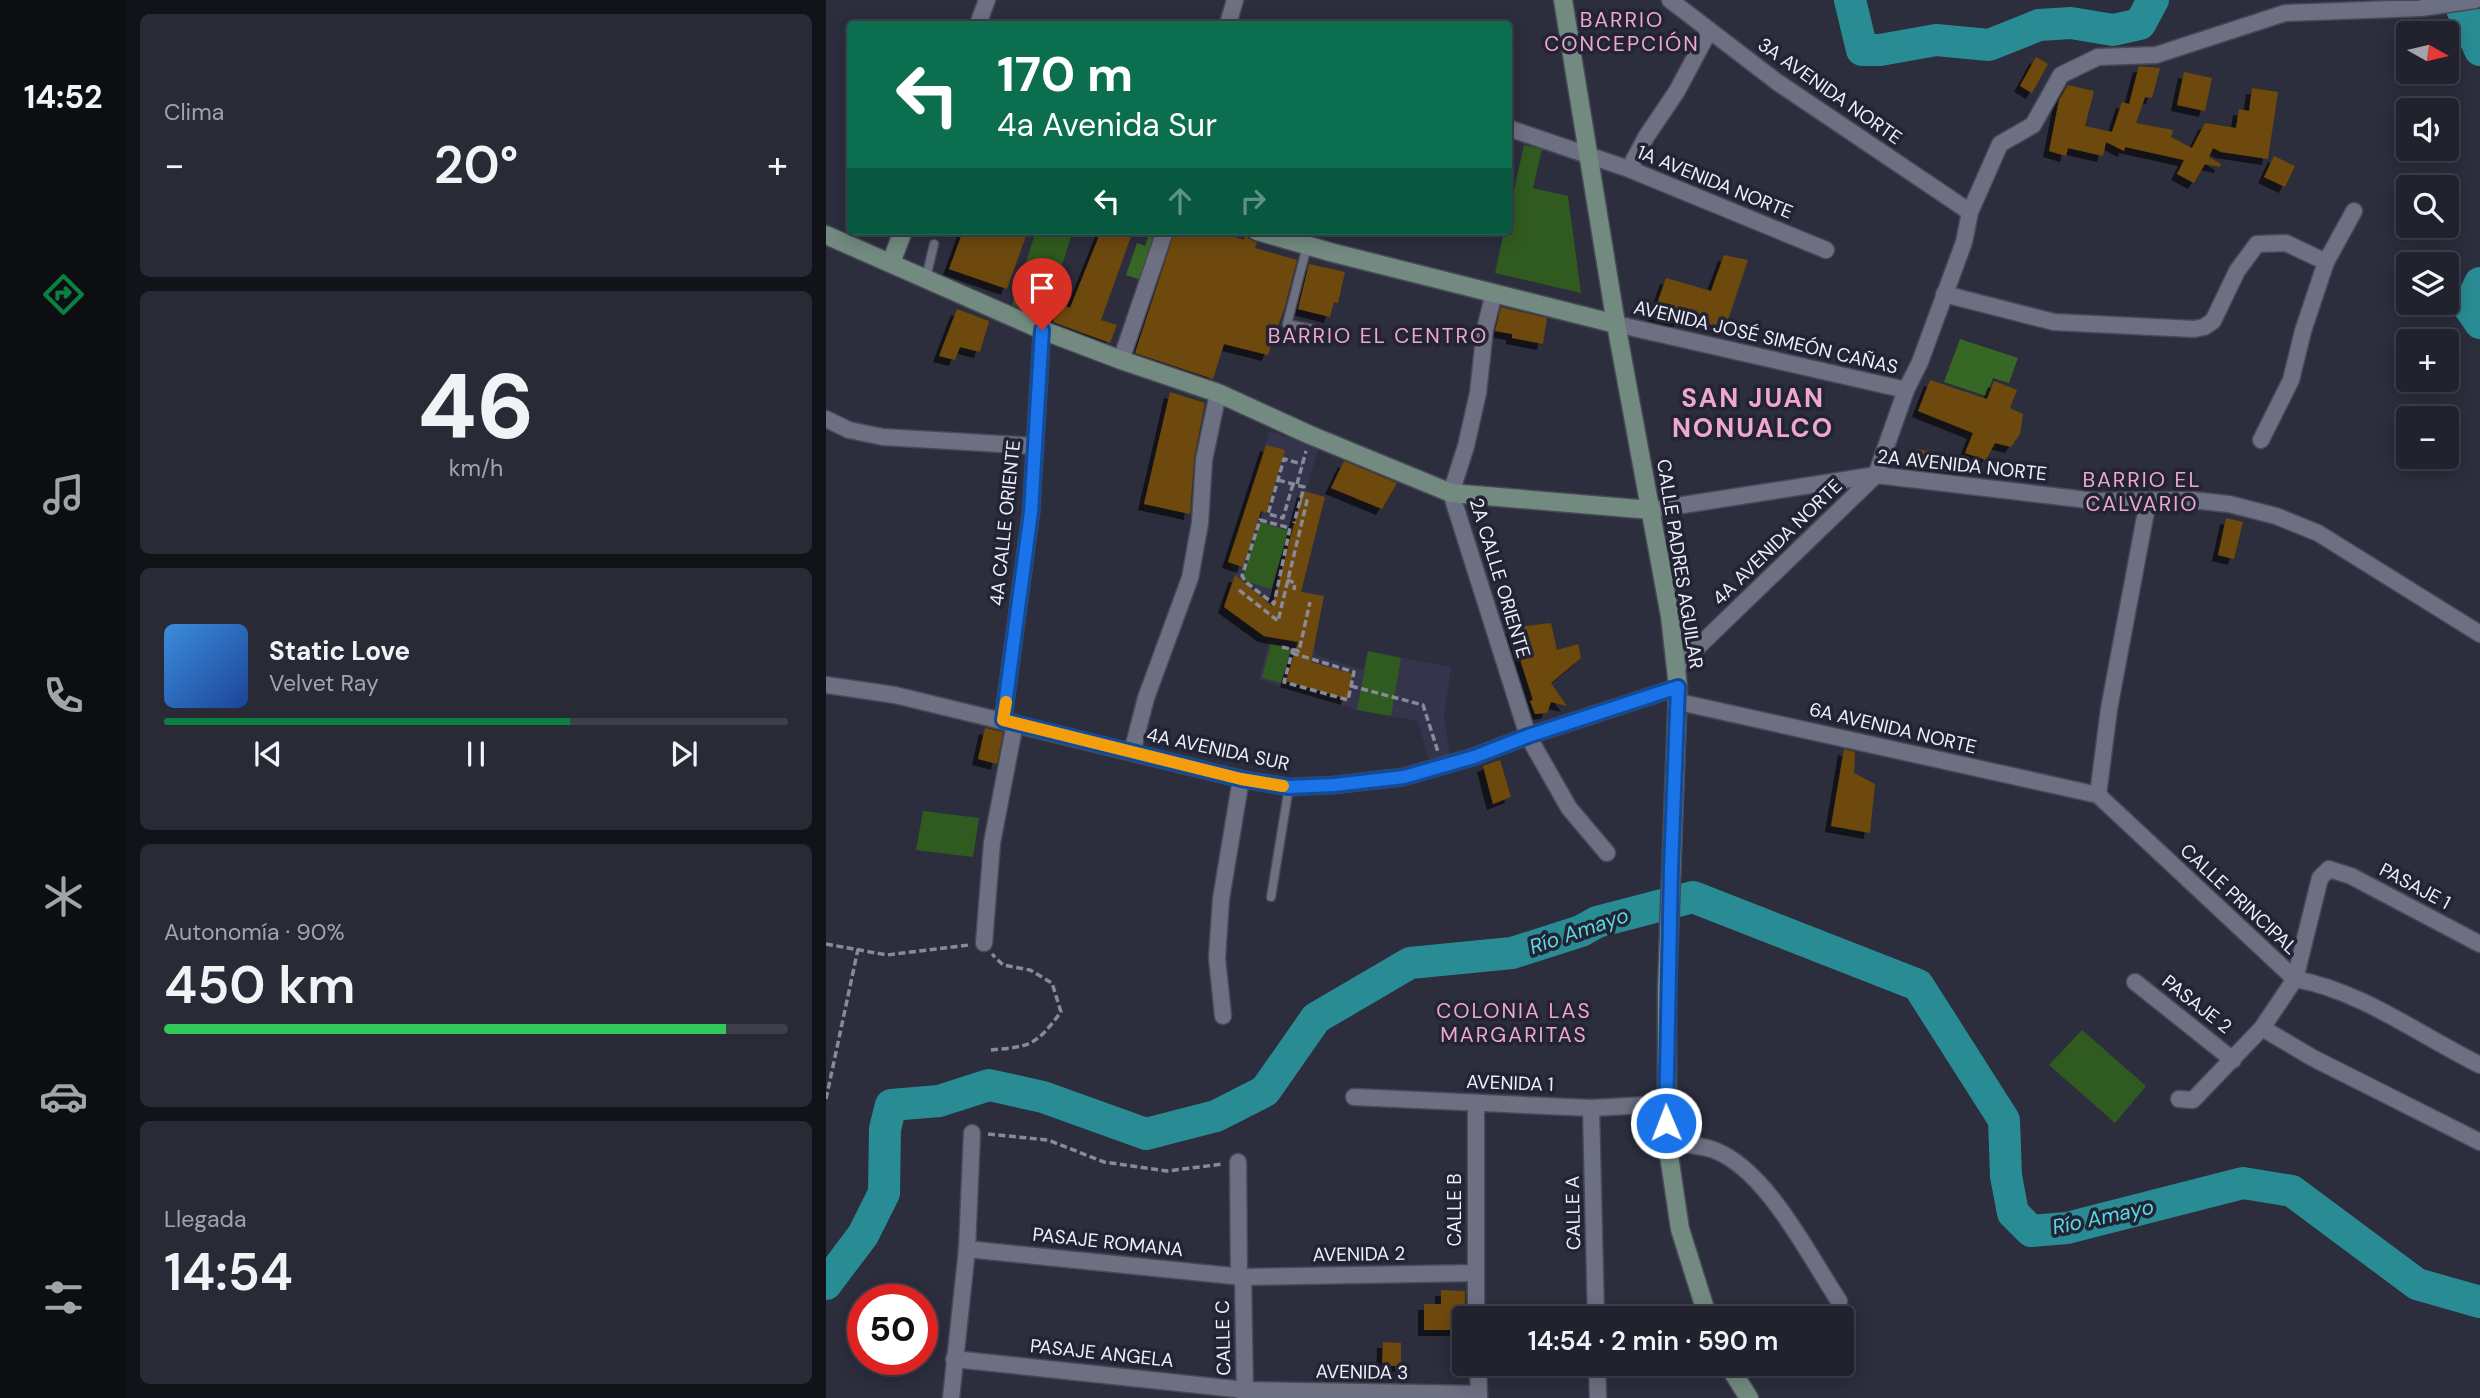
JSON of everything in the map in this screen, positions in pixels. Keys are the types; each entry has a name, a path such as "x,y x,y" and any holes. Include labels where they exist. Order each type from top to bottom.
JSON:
{"main road":[{"name":"CALLE PADRES AGUILAR","path":"1563,0 1616,324 1670,616 1679,694 1665,1104 1667,1142 1680,1229 1704,1306"},
{"path":"826,235 1042,330 1217,393 1451,493 1651,510"},
{"path":"891,263 901,235"},
{"path":"1270,235 1616,324"},
{"path":"1735,1376 1749,1398"}],"street":[{"path":"979,21 986,0"},
{"path":"1229,21 1235,0"},
{"name":"3A AVENIDA NORTE","path":"1670,0 1777,82 1970,212"},
{"path":"1876,475 1964,242 1970,212 2000,144 2033,125 2061,75 2098,57 2156,55 2285,13 2421,8 2476,0"},
{"path":"1629,169 1646,137 1677,91 1709,31"},
{"name":"1A AVENIDA NORTE","path":"1512,129 1629,169 1826,250"},
{"path":"2261,440 2291,380 2303,331 2326,262 2354,211"},
{"path":"1121,360 1164,235"},
{"path":"1944,294 2054,322 2194,329 2213,321 2237,271 2258,244 2287,243 2326,262"},
{"name":"2A CALLE ORIENTE","path":"1494,293 1485,329 1478,393 1466,446 1451,493 1528,736 1569,808 1607,853"},
{"name":"AVENIDA JOSÉ SIMEÓN CAÑAS","path":"1616,324 1906,390"},
{"name":"4A CALLE ORIENTE","path":"984,943 992,843 1009,721 1031,512 1042,330"},
{"path":"1132,752 1146,698 1190,578 1200,523 1204,460 1217,393"},
{"path":"826,419 849,430 883,437 1034,446"},
{"name":"2A AVENIDA NORTE","path":"1651,510 1876,475 2096,501 2191,500 2229,504 2276,516 2318,533 2480,634"},
{"name":"4A AVENIDA NORTE","path":"1676,668 1876,475"},
{"path":"2098,795 2109,709 2148,501"},
{"name":"4A AVENIDA SUR","path":"826,685 895,695 1241,779 1289,787 1404,777 1474,757 1528,736 1679,694"},
{"name":"6A AVENIDA NORTE","path":"1679,694 2098,795"},
{"path":"1223,1016 1217,958 1221,900 1241,779"},
{"name":"CALLE PRINCIPAL","path":"2098,795 2295,979 2319,984 2383,1012 2480,1065"},
{"name":"PASAJE 1","path":"2295,979 2320,878 2329,869 2351,876 2480,944"},
{"path":"2179,1099 2193,1100 2233,1060 2262,1028 2295,979"},
{"name":"PASAJE 2","path":"2135,982 2233,1060"},
{"path":"2262,1028 2313,1058 2480,1142"},
{"name":"AVENIDA 1","path":"1354,1097 1591,1108 1665,1104"},
{"name":"CALLE B","path":"1476,1103 1476,1306"},
{"name":"CALLE A","path":"1591,1108 1596,1306"},
{"path":"951,1398 967,1249 972,1133"},
{"path":"1667,1142 1714,1150 1738,1164 1759,1182 1799,1237 1839,1301"},
{"name":"CALLE C","path":"1238,1162 1245,1394"},
{"name":"PASAJE ROMANA","path":"967,1249 1241,1277"},
{"name":"AVENIDA 2","path":"1241,1277 1475,1273"},
{"name":"PASAJE ANGELA","path":"954,1359 1245,1394"},
{"path":"1478,1376 1479,1396"},
{"path":"1597,1376 1598,1398"},
{"name":"AVENIDA 3","path":"1245,1394 1479,1396"}],"lane":[{"path":"926,279 934,244"},
{"path":"1307,246 1287,324 1312,330"},
{"path":"1271,898 1289,787"}],"path":[{"path":"1302,464 1284,459 1268,514 1283,518 1302,464 1310,435"},
{"path":"1278,480 1304,487 1294,523"},
{"path":"1239,590 1278,621 1307,501 1300,500"},
{"path":"1286,506 1298,509"},
{"path":"1276,524 1279,516"},
{"path":"1260,520 1276,524 1290,528 1275,604 1247,583 1242,576 1260,520"},
{"path":"1287,580 1295,583 1294,590"},
{"path":"1292,651 1299,650 1310,602"},
{"path":"1282,647 1354,673 1348,700 1284,682 1292,651"},
{"path":"1351,686 1423,705 1440,757"},
{"path":"826,944 887,955 984,943 1003,965 1030,970 1052,983 1061,1012 1045,1033 1027,1046 991,1050"},
{"path":"826,1099 858,949"},
{"path":"972,1133 1048,1140 1104,1162 1167,1171 1238,1162"}],"shaded area":[{"path":"1269,431 1319,447 1306,490 1325,497 1301,591 1324,596 1314,645 1316,655 1363,670 1368,651 1451,667 1444,716 1450,756 1428,759 1418,721 1357,710 1259,680 1269,640 1224,607 1235,575 1228,562 1258,475"}],"green space":[{"path":"1524,145 1542,149 1533,188 1568,196 1581,293 1495,273 1503,235 1512,235 1512,199"},
{"path":"1035,235 1072,235 1045,318 1012,305"},
{"path":"1149,235 1155,235 1141,280 1126,275 1137,243 1145,246"},
{"path":"1960,339 2018,358 2009,383 1993,378 1986,396 1944,382"},
{"path":"1260,522 1289,531 1271,589 1242,580"},
{"path":"1271,643 1291,649 1281,683 1262,678"},
{"path":"1368,651 1401,658 1391,716 1357,710"},
{"path":"923,811 979,818 973,857 916,850"},
{"path":"2082,1030 2146,1086 2115,1123 2049,1065"}],"building":[{"path":"2036,57 2048,64 2032,93 2020,86"},
{"path":"2139,66 2160,68 2152,98 2145,97 2136,123 2173,130 2171,137 2192,148 2205,123 2236,128 2239,109 2249,111 2252,88 2278,92 2268,159 2221,152 2213,148 2209,157 2221,164 2220,167 2205,164 2194,183 2177,174 2184,160 2125,147 2124,151 2106,142 2103,156 2068,148 2066,156 2049,151 2059,100 2068,85 2094,91 2085,126 2112,132 2122,102 2129,104"},
{"path":"2184,72 2212,78 2205,111 2177,105"},
{"path":"2274,156 2295,166 2285,187 2264,177"},
{"path":"962,235 1026,236 1007,289 949,269"},
{"path":"1099,235 1132,235 1101,320 1117,325 1110,343 1053,322 1060,304 1070,308"},
{"path":"1174,235 1229,235 1244,240 1247,235 1257,243 1255,248 1297,260 1268,355 1224,344 1213,379 1135,353"},
{"path":"1724,255 1748,260 1725,329 1681,316 1679,322 1653,315 1666,278 1711,291"},
{"path":"1309,264 1345,272 1338,303 1334,302 1330,317 1298,309"},
{"path":"1501,307 1547,318 1543,344 1512,338 1512,334 1495,331"},
{"path":"957,309 989,321 980,352 960,347 955,360 939,356"},
{"path":"1930,380 1987,399 1994,381 2017,390 2010,408 2023,414 2020,434 2011,447 1995,443 1986,460 1965,453 1973,433 1918,411"},
{"path":"1170,392 1205,403 1194,459 1190,514 1144,504"},
{"path":"1266,445 1285,450 1266,513 1261,511 1243,567 1228,562"},
{"path":"1916,449 1970,458 1967,475 1914,468"},
{"path":"1344,461 1397,483 1382,509 1331,488"},
{"path":"1303,491 1325,497 1301,592 1324,596 1311,662 1353,674 1347,699 1286,681 1298,642 1264,636 1224,607 1235,575 1272,606"},
{"path":"2226,518 2243,522 2234,559 2218,555"},
{"path":"1551,623 1557,650 1578,644 1581,658 1551,683 1567,706 1551,702 1547,713 1535,714 1510,628"},
{"path":"985,728 1003,732 997,764 978,759"},
{"path":"1844,749 1855,752 1854,773 1875,784 1870,833 1831,826"},
{"path":"1500,760 1511,797 1493,804 1483,766"},
{"path":"1441,1290 1465,1291 1465,1306 1452,1306 1452,1330 1424,1330 1424,1304 1441,1304"},
{"path":"1383,1342 1401,1343 1401,1366 1382,1366"}],"waterway":[{"path":"1850,0 1862,50 1880,50 1936,40 1989,45 2039,25 2071,23 2113,30 2140,24 2153,0"},
{"path":"2458,0 2480,50"},
{"path":"2480,283 2469,307 2480,323"},
{"name":"Río Amayo","path":"826,1284 863,1235 884,1193 885,1129 891,1105 939,1101 989,1085 1043,1097 1146,1134 1216,1116 1265,1091 1316,1018 1410,963 1512,953 1581,931 1597,922 1693,897 1918,985 2004,1120 2006,1176 2013,1213 2031,1231 2067,1228 2243,1183 2292,1191 2417,1284 2480,1302"}],"slow traffic":[{"path":"1006,702 1003,720 1241,779 1283,786"}],"district":[{"name":"BARRIO CONCEPCIÓN","path":"1622,32"},
{"name":"BARRIO EL CENTRO","path":"1378,336"},
{"name":"SAN JUAN NONUALCO","path":"1753,413"},
{"name":"BARRIO EL CALVARIO","path":"2142,492"},
{"name":"COLONIA LAS MARGARITAS","path":"1514,1023"}],"route":[{"path":"1042,330 1031,512 1003,720 1241,779 1289,787 1334,785 1404,777 1474,757 1528,736 1678,687 1667,989 1666,1123"}]}
